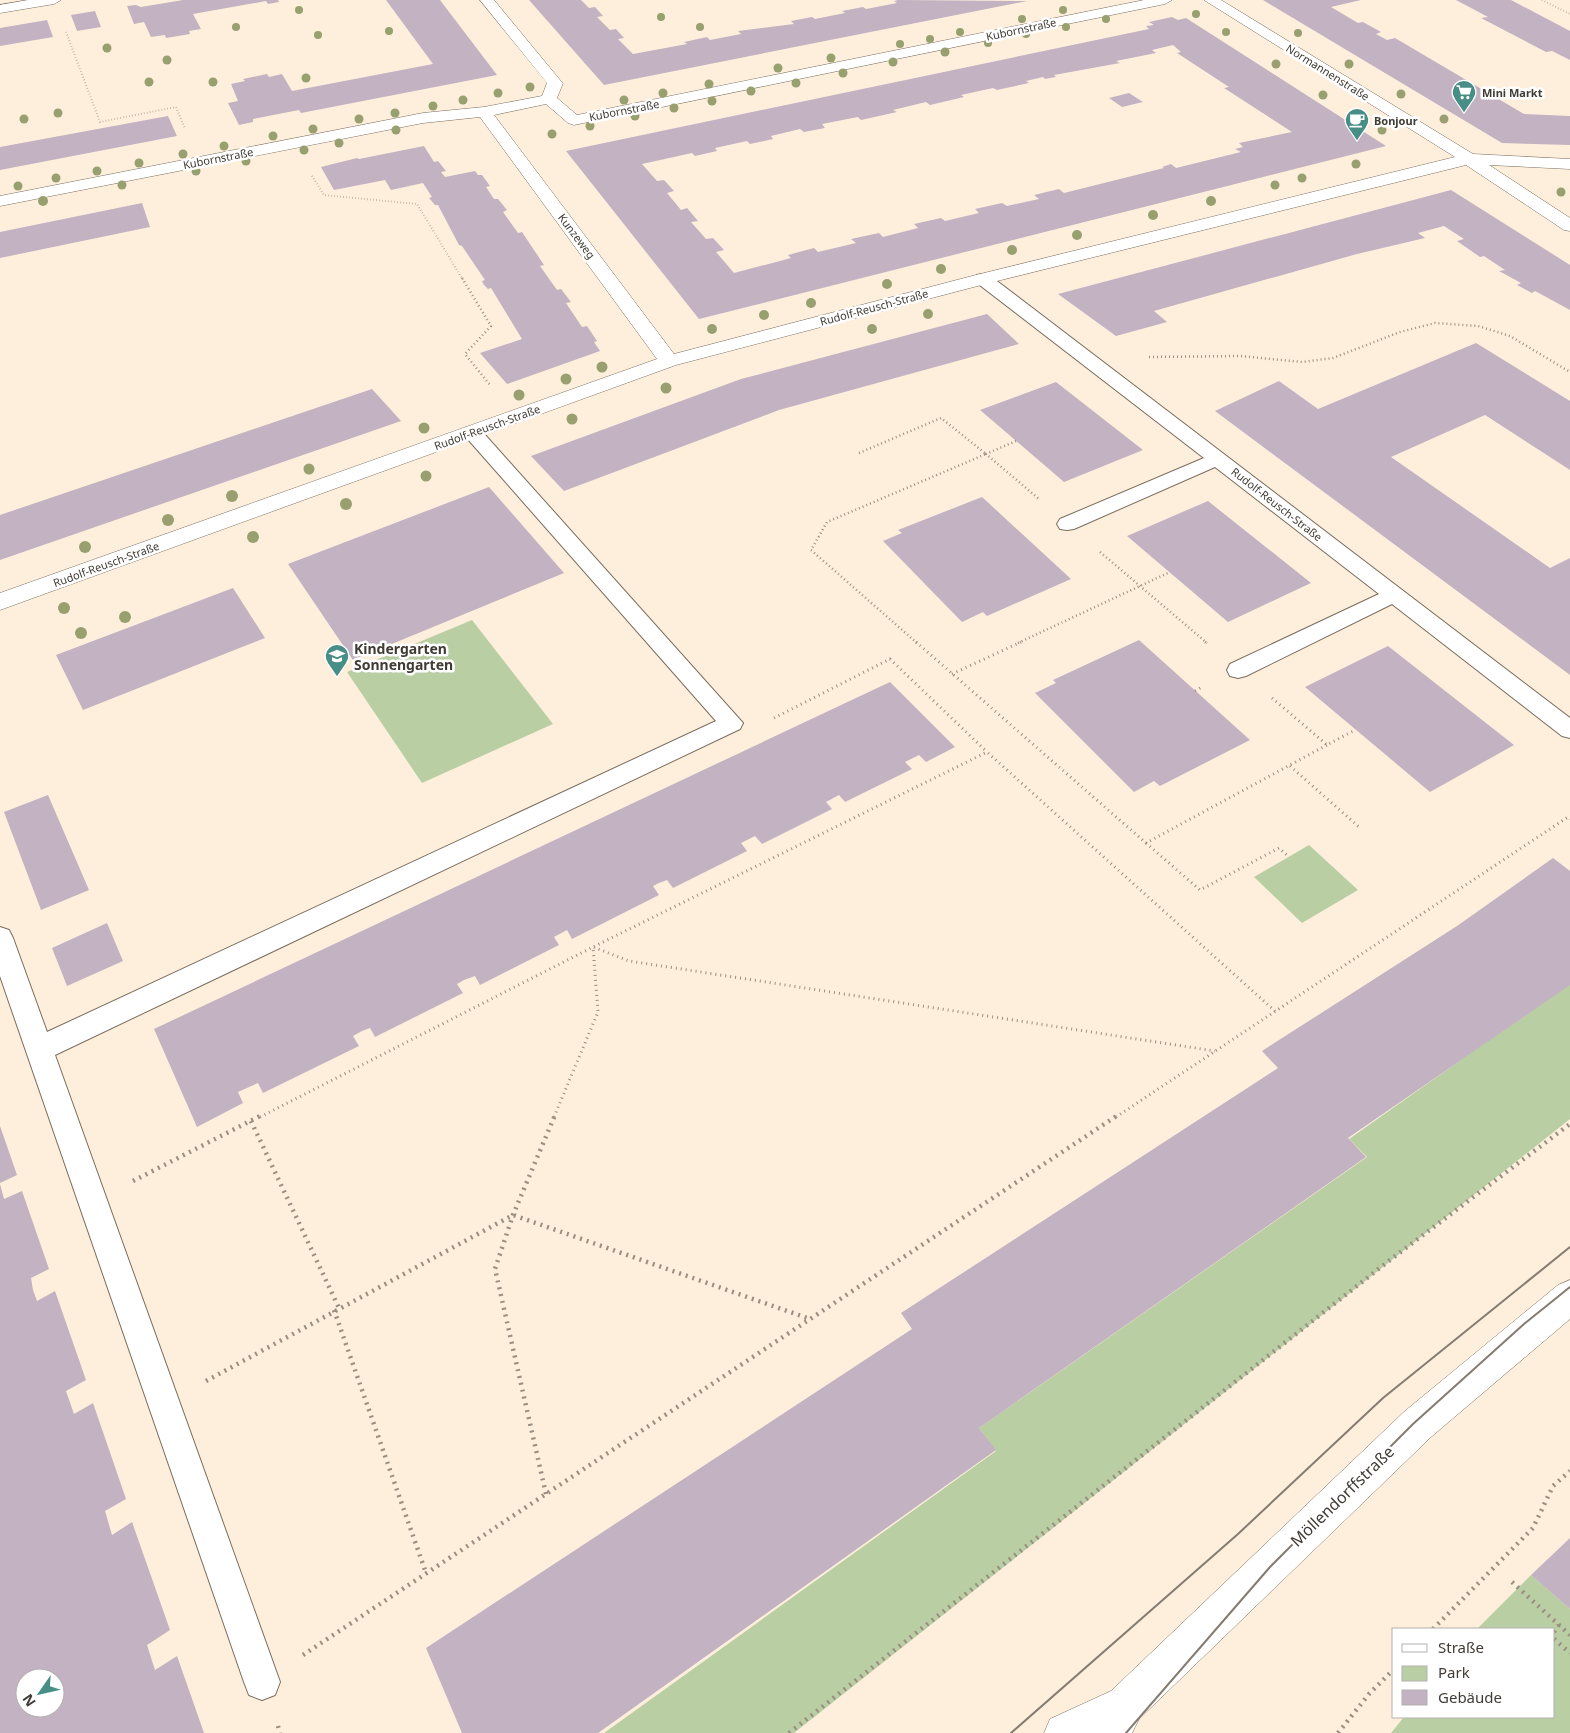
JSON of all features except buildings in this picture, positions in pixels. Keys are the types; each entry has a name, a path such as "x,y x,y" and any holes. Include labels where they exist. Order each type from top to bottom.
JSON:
{"street":[{"path":"0,9 54,0"},
{"path":"487,0 555,83 550,99"},
{"name":"Kubornstraße","path":"0,201 423,118 484,112 550,99 574,120 1165,0"},
{"name":"Normannenstraße","path":"1211,0 1469,159 1570,226"},
{"name":"Kunzeweg","path":"484,112 669,361"},
{"name":"Rudolf-Reusch-Straße","path":"0,602 669,361 983,279 1469,159 1570,164"},
{"name":"Möllendorffstraße","path":"1064,1733 1117,1719 1418,1424 1570,1297"}],"lane":[{"name":"Rudolf-Reusch-Straße","path":"983,279 1570,730"},
{"path":"39,1049 732,723 472,432"},
{"path":"1067,524 1218,459"},
{"path":"1238,670 1394,595"},
{"path":"0,938 262,1682"}],"path":[{"path":"1542,0 1570,14"},
{"path":"65,29 100,122 176,107 200,161"},
{"path":"293,143 324,195 417,204 491,326 465,354 516,416"},
{"path":"1078,352 1141,357 1240,356 1302,362 1333,358 1400,332 1435,322 1478,326 1510,336 1570,372"},
{"path":"859,453 941,418 986,454 1327,745"},
{"path":"1016,441 827,522 811,550 1200,890 1279,848 1289,857"},
{"path":"952,674 1170,572"},
{"path":"732,723 761,725 890,659 987,752 1276,1012"},
{"path":"1146,843 1355,730"},
{"path":"93,1202 594,947 987,752"},
{"path":"1290,766 1360,828"},
{"path":"262,1682 1568,817 1570,819"},
{"path":"594,947 629,961 1215,1051"},
{"path":"546,1494 495,1269 513,1215 598,1012 594,947"},
{"path":"251,1121 336,1309 426,1573"},
{"path":"789,1733 1390,1260 1570,1124"},
{"path":"164,1404 336,1309 513,1215 810,1319"},
{"path":"1434,1628 1533,1528 1553,1486 1570,1471"},
{"path":"1512,1582 1570,1635"},
{"path":"1555,1631 1559,1625"},
{"path":"1555,1640 1570,1653"},
{"path":"1338,1733 1369,1694 1392,1671"}],"green space":[{"path":"472,620 553,724 422,783 347,672"},
{"path":"1309,845 1358,890 1302,923 1254,877"},
{"path":"1570,983 1570,1119 794,1733 604,1733 996,1451 979,1428 1367,1157 1349,1139"},
{"path":"1531,1575 1570,1609 1570,1733 1391,1733 1403,1718 1555,1718 1555,1628 1478,1628"}],"tram line":[{"path":"1011,1733 1238,1534 1383,1398 1570,1247"},
{"path":"1126,1733 1270,1567 1413,1424 1524,1324 1570,1287"}],"place":[{"name":"Mini Markt","path":"1464,113"},
{"name":"Bonjour","path":"1357,141"},
{"name":"Kindergarten Sonnengarten","path":"337,677"}]}
